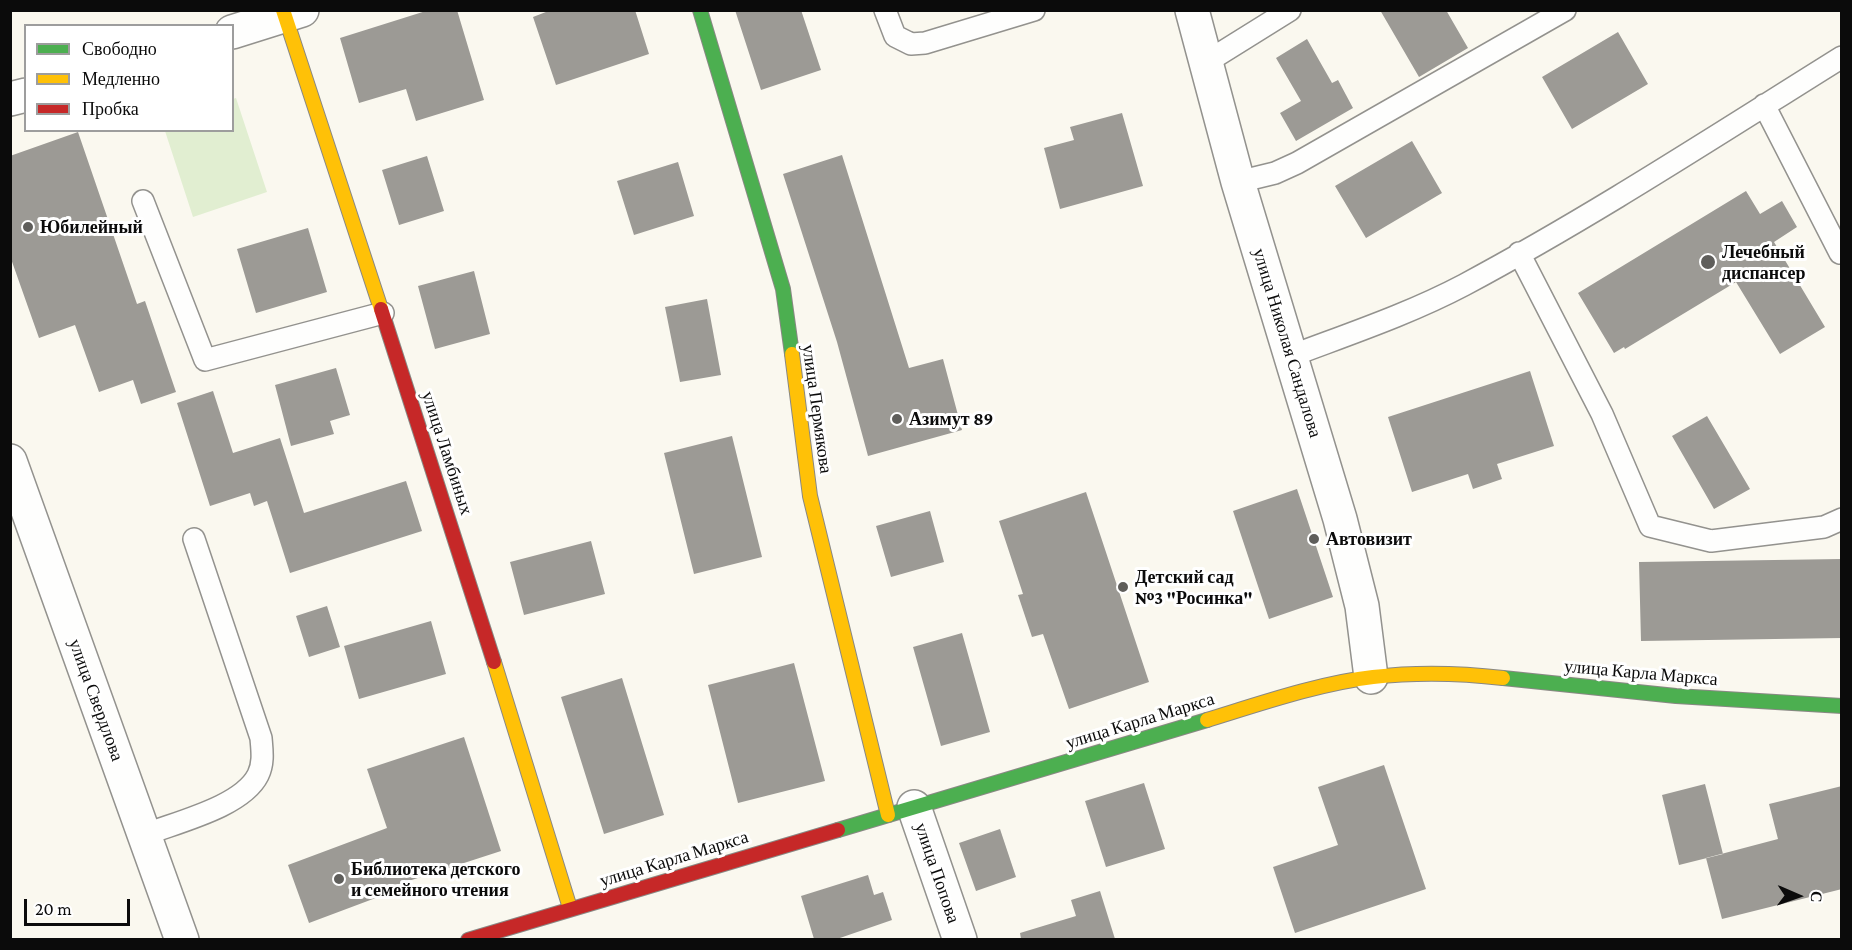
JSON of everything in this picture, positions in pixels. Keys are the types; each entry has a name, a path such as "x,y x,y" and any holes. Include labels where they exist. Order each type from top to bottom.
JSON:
{"street":[{"name":"улица Пермякова","path":"700,10 783,289 810,496 901,811"},
{"name":"улица Николая Сандалова","path":"1192,10 1238,182 1353,568 1362,606 1371,677"},
{"path":"234,31 290,12"},
{"name":"улица Ламбиных","path":"290,12 570,908"},
{"name":"улица Свердлова","path":"13,477 182,939"},
{"name":"улица Карла Маркса","path":"468,939 1292,694 1371,677 1465,674 1676,696 1842,706"},
{"name":"улица Попова","path":"901,811 960,939"}],"lane":[{"path":"885,10 895,36 910,44 925,43 1034,10"},
{"path":"1205,63 1290,10"},
{"path":"1238,182 1275,173 1297,163 1565,10"},
{"path":"1291,356 1462,286 1587,215 1842,57"},
{"path":"1764,105 1840,253"},
{"path":"143,201 205,360 383,313"},
{"path":"1520,253 1602,414 1650,526 1711,541 1824,527 1842,519"},
{"path":"144,835 230,801 248,789 259,774 263,756 261,738 194,539"}],"green space":[{"path":"236,98 267,192 193,217 165,132 234,132 234,99"}],"building":[{"path":"429,10 457,10 484,100 416,121 406,89 359,103 340,38"},
{"path":"551,10 635,10 649,54 556,85 533,17"},
{"path":"735,10 801,10 821,70 761,90"},
{"path":"1380,10 1446,10 1468,48 1419,77"},
{"path":"1618,32 1648,84 1572,129 1542,77"},
{"path":"1307,39 1332,83 1338,80 1353,108 1296,141 1280,113 1301,101 1276,58"},
{"path":"1122,113 1143,186 1060,209 1044,148 1074,140 1070,127"},
{"path":"78,132 137,304 145,301 176,392 141,404 133,380 99,392 75,325 39,338 10,256 10,156"},
{"path":"1412,141 1442,193 1366,238 1335,186"},
{"path":"842,155 909,368 943,359 962,430 868,456 837,342 783,174"},
{"path":"427,156 444,211 399,225 382,170"},
{"path":"678,162 694,216 634,235 617,181"},
{"name":"Лечебный диспансер","path":"1746,191 1760,214 1782,201 1797,227 1774,242 1825,327 1780,354 1736,282 1625,349 1624,347 1614,353 1578,293"},
{"path":"308,228 327,292 256,313 237,249"},
{"path":"474,271 490,334 435,349 418,286"},
{"path":"707,299 721,375 680,382 665,307"},
{"path":"336,368 350,415 330,421 334,434 291,446 275,385"},
{"path":"1530,371 1554,446 1497,464 1502,479 1473,489 1468,474 1412,492 1388,417"},
{"path":"213,391 233,453 280,438 304,513 406,481 422,531 290,573 267,501 254,506 250,493 210,506 177,403"},
{"path":"1707,416 1750,489 1714,509 1672,436"},
{"path":"732,436 762,557 694,574 664,453"},
{"path":"1297,489 1333,597 1269,619 1233,511"},
{"path":"1086,492 1149,682 1069,709 1043,634 1032,637 1018,595 1023,594 999,521"},
{"path":"930,511 944,562 891,577 876,526"},
{"path":"591,541 605,594 524,615 510,562"},
{"path":"1842,559 1842,638 1641,641 1639,562"},
{"path":"327,606 340,647 309,657 296,616"},
{"path":"431,621 446,674 359,699 344,646"},
{"path":"962,633 990,732 941,746 913,647"},
{"path":"794,663 825,781 738,803 708,685"},
{"path":"622,678 664,815 604,834 561,697"},
{"path":"464,737 501,851 387,888 389,893 309,923 288,865 387,828 367,769"},
{"path":"1384,765 1426,889 1295,933 1273,867 1338,845 1318,787"},
{"path":"1144,783 1165,849 1106,867 1085,801"},
{"path":"1705,784 1723,854 1679,865 1662,795"},
{"path":"1842,786 1842,889 1722,919 1706,858 1778,839 1769,804"},
{"path":"1000,829 1016,877 976,891 959,843"},
{"path":"868,875 874,895 883,892 892,920 837,939 814,939 801,896"},
{"path":"1100,891 1115,939 1021,939 1020,933 1076,916 1071,900"}],"traffic: fast":[{"path":"700,10 783,289 792,354"},
{"path":"1503,678 1676,696 1842,706"},
{"path":"838,830 1207,720"}],"traffic: slow":[{"path":"283,10 381,309"},
{"path":"792,354 810,496 888,815"},
{"path":"494,662 570,908"},
{"path":"1207,720 1311,689 1373,677 1438,674 1503,678"}],"traffic: jam":[{"path":"381,309 494,662"},
{"path":"468,940 838,830"}],"place":[{"name":"Юбилейный","path":"28,227"},
{"name":"Лечебный диспансер","path":"1708,262"},
{"name":"Азимут 89","path":"897,419"},
{"name":"Автовизит","path":"1314,539"},
{"name":"Детский сад №3 \"Росинка\"","path":"1123,587"},
{"name":"Библиотека детского и семейного чтения","path":"339,879"}]}
